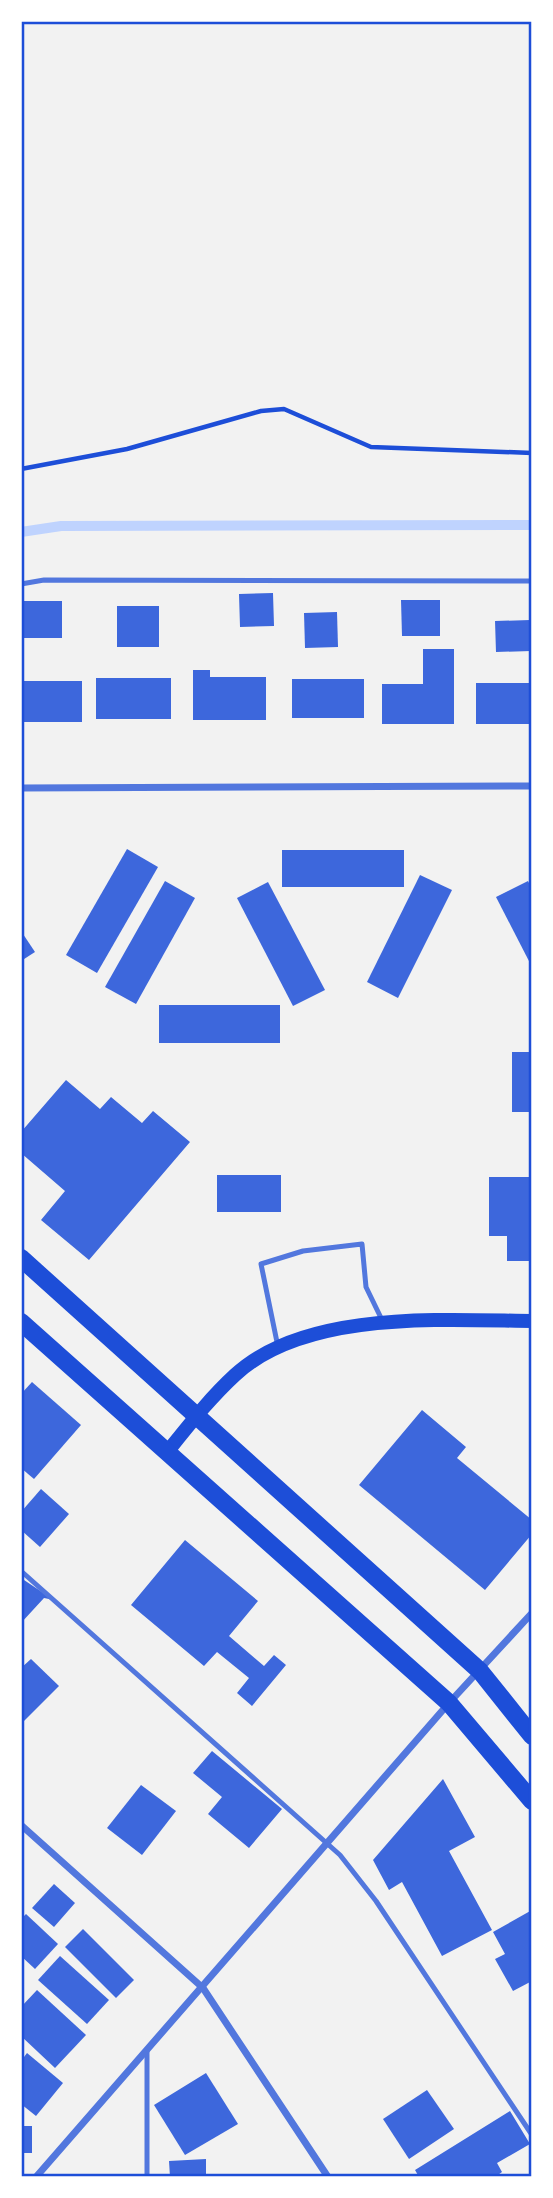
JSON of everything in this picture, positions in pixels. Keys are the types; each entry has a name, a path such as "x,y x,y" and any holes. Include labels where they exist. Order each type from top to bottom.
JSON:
{"main road":[{"path":"21,1258 480,1671 532,1736"},
{"path":"168,1451 236,1373 278,1348 326,1332 383,1322 532,1321"},
{"path":"21,1322 168,1451 326,1597 449,1703 532,1801"}],"street":[{"path":"21,788 532,786"},
{"path":"36,2177 449,1703 532,1613"},
{"path":"21,1825 203,1988 328,2177"}],"lane":[{"path":"21,583 44,580 532,581"},
{"path":"278,1348 261,1264 303,1251 362,1244 366,1287 383,1322"},
{"path":"21,1570 328,1844 372,1895 532,2135"},
{"path":"147,2052 147,2177"}],"path":[{"path":"21,470 127,449 261,411 284,409 371,447 532,453"}],"building":[{"path":"273,593 274,626 240,627 239,594"},
{"path":"401,600 440,600 440,636 402,636"},
{"path":"21,601 62,601 62,638 21,638"},
{"path":"117,606 159,606 159,647 117,647"},
{"path":"337,612 338,647 305,648 304,613"},
{"path":"530,620 531,651 496,652 495,621"},
{"path":"423,649 454,649 454,724 382,724 382,684 423,684"},
{"path":"193,670 210,670 210,677 266,677 266,720 193,720"},
{"path":"96,678 171,678 171,719 96,719"},
{"path":"292,679 364,679 364,718 292,718"},
{"path":"21,681 82,681 82,722 21,722"},
{"path":"476,683 532,683 532,724 476,724"},
{"path":"127,849 158,867 97,973 66,955"},
{"path":"282,850 404,850 404,887 282,887"},
{"path":"420,875 452,890 398,998 367,982"},
{"path":"165,881 195,898 136,1004 105,987"},
{"path":"528,881 532,889 532,967 496,897"},
{"path":"268,882 325,990 293,1006 237,898"},
{"path":"21,931 35,952 21,961"},
{"path":"159,1005 280,1005 280,1043 159,1043"},
{"path":"512,1052 532,1052 532,1112 512,1112"},
{"path":"66,1080 100,1109 111,1097 142,1123 153,1111 190,1142 89,1260 41,1220 65,1191 21,1153 21,1132"},
{"path":"217,1175 281,1175 281,1212 217,1212"},
{"path":"489,1177 532,1177 532,1261 507,1261 507,1236 489,1236"},
{"path":"32,1382 81,1425 34,1479 21,1468 21,1394"},
{"path":"422,1410 466,1447 457,1458 532,1520 532,1534 485,1590 359,1485"},
{"path":"41,1489 69,1514 40,1547 21,1530 21,1512"},
{"path":"185,1540 258,1601 229,1636 264,1666 274,1655 286,1665 252,1706 237,1693 249,1678 217,1652 204,1666 131,1605"},
{"path":"21,1578 54,1600 44,1598 21,1623"},
{"path":"31,1659 59,1686 21,1724 21,1668"},
{"path":"212,1751 282,1809 249,1848 208,1814 222,1797 193,1773"},
{"path":"443,1779 475,1837 449,1851 492,1930 442,1956 402,1882 389,1890 373,1860"},
{"path":"141,1785 176,1811 142,1855 107,1828"},
{"path":"54,1884 75,1903 54,1927 32,1908"},
{"path":"532,1910 532,1981 513,1991 495,1959 505,1954 493,1932"},
{"path":"26,1914 58,1944 35,1969 21,1956 21,1919"},
{"path":"83,1929 134,1980 116,1998 65,1947"},
{"path":"60,1956 109,2000 87,2024 38,1980"},
{"path":"37,1990 86,2035 55,2068 21,2036 21,2007"},
{"path":"27,2053 63,2083 36,2116 21,2104 21,2061"},
{"path":"206,2073 238,2124 185,2155 154,2105"},
{"path":"427,2090 454,2129 409,2159 383,2119"},
{"path":"510,2111 530,2144 497,2163 502,2172 495,2177 419,2177 415,2170"},
{"path":"21,2126 32,2126 32,2153 21,2153"},
{"path":"206,2159 206,2177 170,2177 169,2161"}],"waterway":[{"path":"21,532 61,526 532,525"}]}
